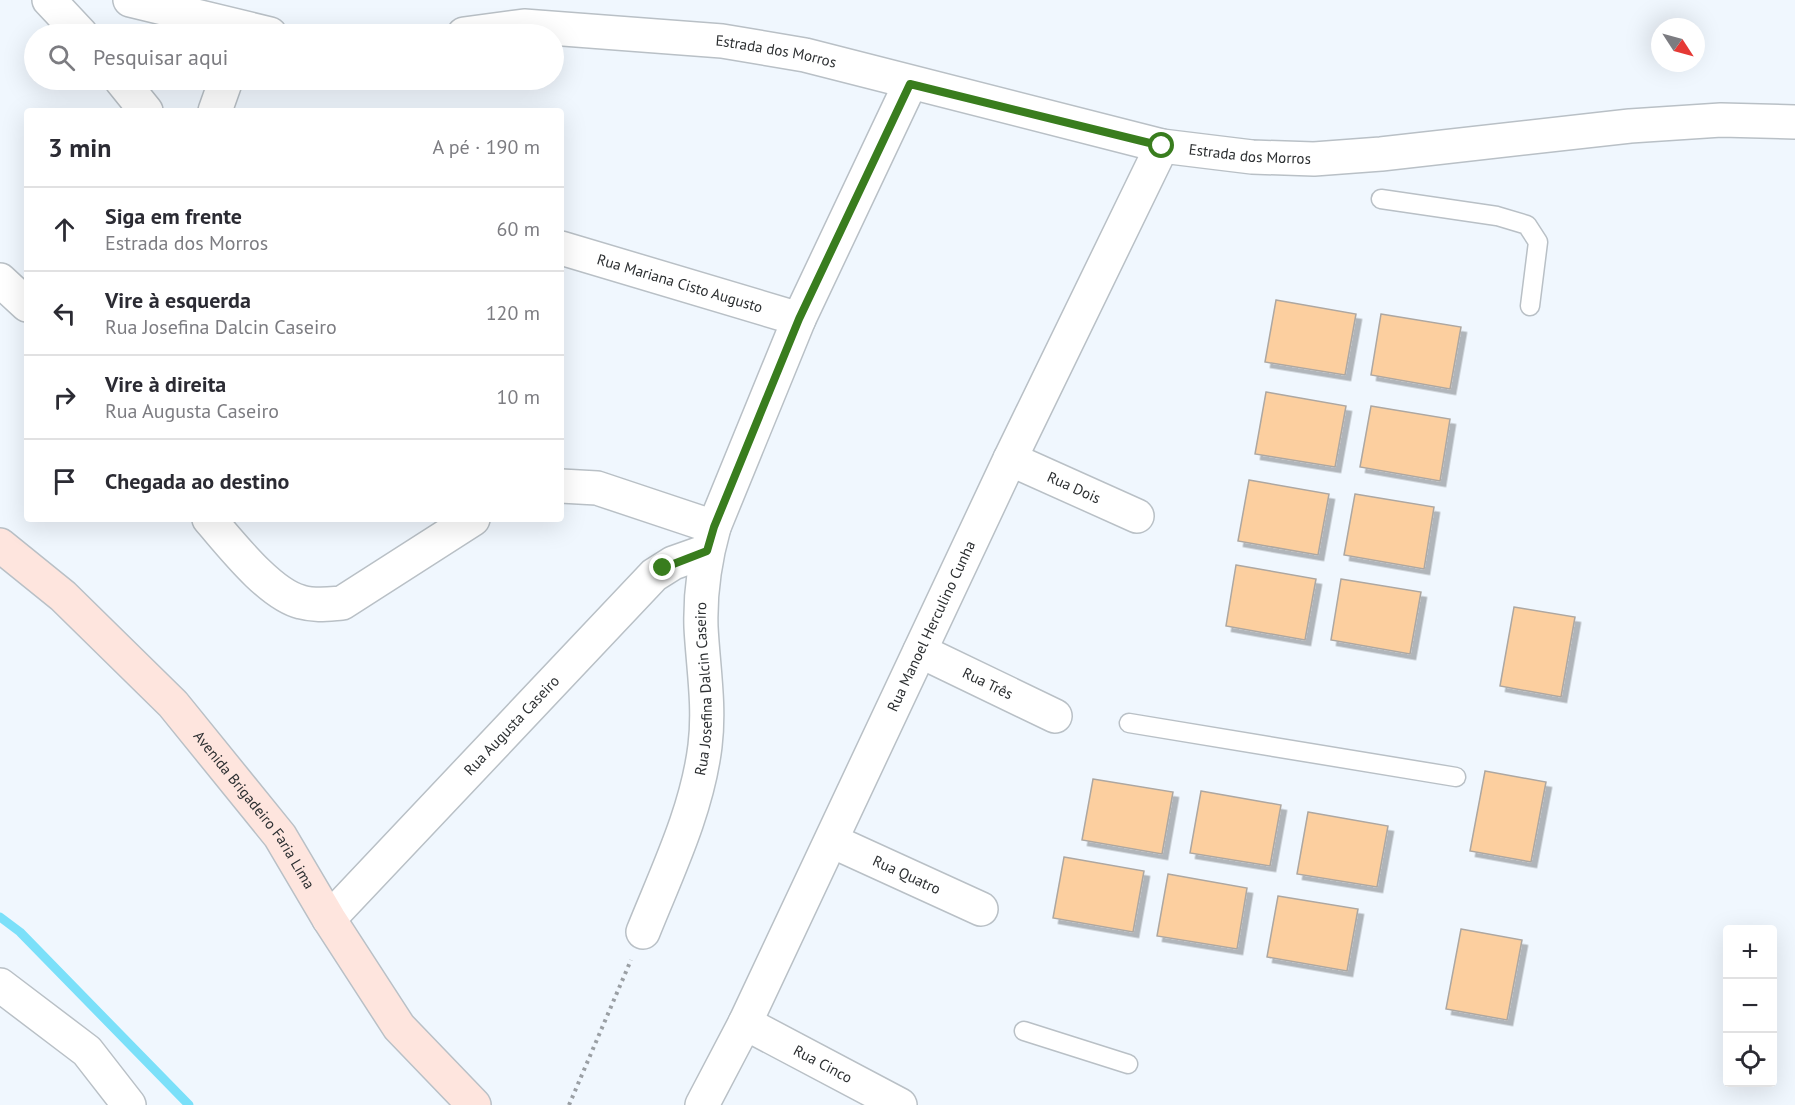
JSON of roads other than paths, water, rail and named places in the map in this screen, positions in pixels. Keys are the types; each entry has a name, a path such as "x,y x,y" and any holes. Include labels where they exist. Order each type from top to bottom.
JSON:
{"main road":[{"name":"Avenida Brigadeiro Faria Lima","path":"0,544 63,596 173,704 280,836 329,919 399,1027 474,1105"}],"street":[{"path":"49,0 72,24"},
{"path":"130,0 219,24"},
{"name":"Estrada dos Morros","path":"564,29 722,41 805,56 1162,146 1252,157 1314,159 1721,120 1795,122"},
{"name":"Rua Josefina Dalcin Caseiro","path":"643,932 681,837 697,789 705,746 706,698 701,624 711,539 799,319 910,84"},
{"path":"129,90 144,108"},
{"path":"216,108 222,90"},
{"name":"Rua Manoel Herculino Cunha","path":"702,1105 745,1023 1010,459 1162,146"},
{"name":"Rua Mariana Cisto Augusto","path":"564,249 799,319"},
{"path":"0,280 24,302"},
{"name":"Rua Dois","path":"1010,459 1137,516"},
{"path":"564,486 597,488 711,539"},
{"path":"212,522 266,581 298,602 322,605 342,603 468,522"},
{"name":"Rua Augusta Caseiro","path":"329,919 654,575 711,539"},
{"name":"Rua Três","path":"920,651 1055,716"},
{"name":"Rua Quatro","path":"832,841 981,909"},
{"path":"0,985 87,1051 129,1105"},
{"name":"Rua Cinco","path":"745,1023 900,1105"}],"lane":[{"path":"1381,199 1516,220 1527,225 1538,242 1530,306"},
{"path":"1129,723 1456,777"},
{"path":"1024,1031 1128,1064"}],"waterway":[{"path":"0,917 20,932 189,1105"}]}
